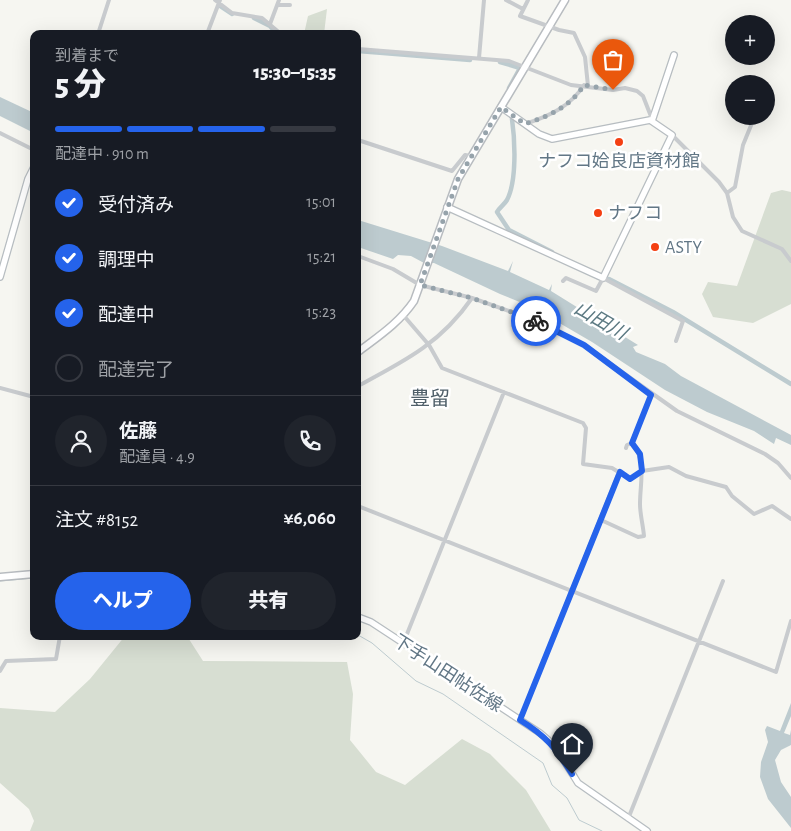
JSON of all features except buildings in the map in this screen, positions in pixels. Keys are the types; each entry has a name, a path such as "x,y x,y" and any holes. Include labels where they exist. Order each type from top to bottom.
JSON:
{"main road":[{"path":"361,350 404,316 414,301 447,207 470,156 565,0"},
{"path":"0,577 30,574"}],"street":[{"path":"99,30 109,0"},
{"path":"479,58 484,0"},
{"path":"506,0 523,9"},
{"path":"525,124 548,117 586,86 584,52 574,33 520,16 528,0"},
{"path":"208,30 218,1 232,12 258,16 276,30"},
{"path":"270,24 279,2 290,5"},
{"path":"361,49 509,61 571,85 613,90 625,88 637,91 642,96 652,121 672,135 712,173 727,194 733,217 742,231 782,249 791,261"},
{"path":"652,121 674,55"},
{"path":"501,107 547,138 561,139 652,121"},
{"path":"727,194 735,187 743,145 751,125"},
{"path":"0,133 30,148"},
{"path":"563,281 566,278 596,291 672,135"},
{"path":"361,141 452,171 465,155 470,156"},
{"path":"0,278 30,175"},
{"path":"447,207 603,278 683,321 676,341"},
{"path":"361,257 393,269 420,284 472,298 537,321 584,345 651,395 708,428 765,454 778,463 791,478"},
{"path":"361,384 396,366 429,345 461,314 472,298"},
{"path":"404,316 429,345 442,368 583,423 586,428 583,464 612,468 630,479 642,471 669,467 686,476 726,487 732,496 754,514 772,506 791,519"},
{"path":"0,388 30,396"},
{"path":"403,644 504,392"},
{"path":"626,448 627,445 632,443 651,395"},
{"path":"600,520 638,537 644,536 640,506 642,471 640,454 632,443"},
{"path":"520,720 620,472"},
{"path":"361,507 776,672 791,621"},
{"path":"628,819 723,581"},
{"name":"下手山田帖佐線","path":"361,618 371,622 540,733 554,746 578,783 647,831"},
{"path":"0,671 2,662 6,661 56,659 59,640"}],"shaded area":[{"path":"327,9 324,30 305,30 308,16"},
{"path":"0,97 30,111 30,131 0,116"},
{"path":"782,190 791,192 791,304 753,323 713,317 702,294 708,282 737,286 771,193"},
{"name":"山田川","path":"361,221 442,246 508,271 513,261 510,272 549,290 552,284 551,291 638,345 633,347 636,352 665,364 681,376 791,435 791,445 776,438 774,444 754,431 707,412 665,390 592,342 532,307 434,263 424,263 411,256 398,255 393,259 361,248"},
{"path":"122,640 190,640 203,661 347,662 353,694 350,740 376,772 405,785 462,739 490,754 526,790 551,831 30,831 34,821 29,809 0,783 0,708 55,712 90,679"},
{"path":"791,703 791,716 784,733 790,735 791,730 791,745 781,750 775,760 781,782 791,797 791,828 768,799 760,777 761,762 768,742 765,730 767,726 780,731"}],"waterway":[{"path":"220,6 232,14"},
{"path":"254,18 270,26 274,30"},
{"path":"361,51 470,60"},
{"path":"500,62 520,68 509,88"},
{"path":"512,119 514,172 507,200 497,212 509,230 552,252"},
{"path":"609,279 673,312 791,384"},
{"path":"0,581 30,578"},
{"path":"361,637 372,643 416,681 443,694 543,763 552,785 567,798 579,820 602,831"}],"way so far":[{"path":"536,321 472,298 420,285 458,179 501,107 525,124 548,117 577,95 584,85 613,90"}],"place":[{"name":"ナフコ姶良店資材館","path":"619,142"},
{"name":"ナフコ","path":"598,213"},
{"name":"ASTY","path":"655,247"}],"district":[{"name":"豊留","path":"430,398"}],"route":[{"path":"536,321 584,345 651,395 632,443 640,454 642,471 630,479 620,472 520,720 540,733 554,746 572,774"}]}
